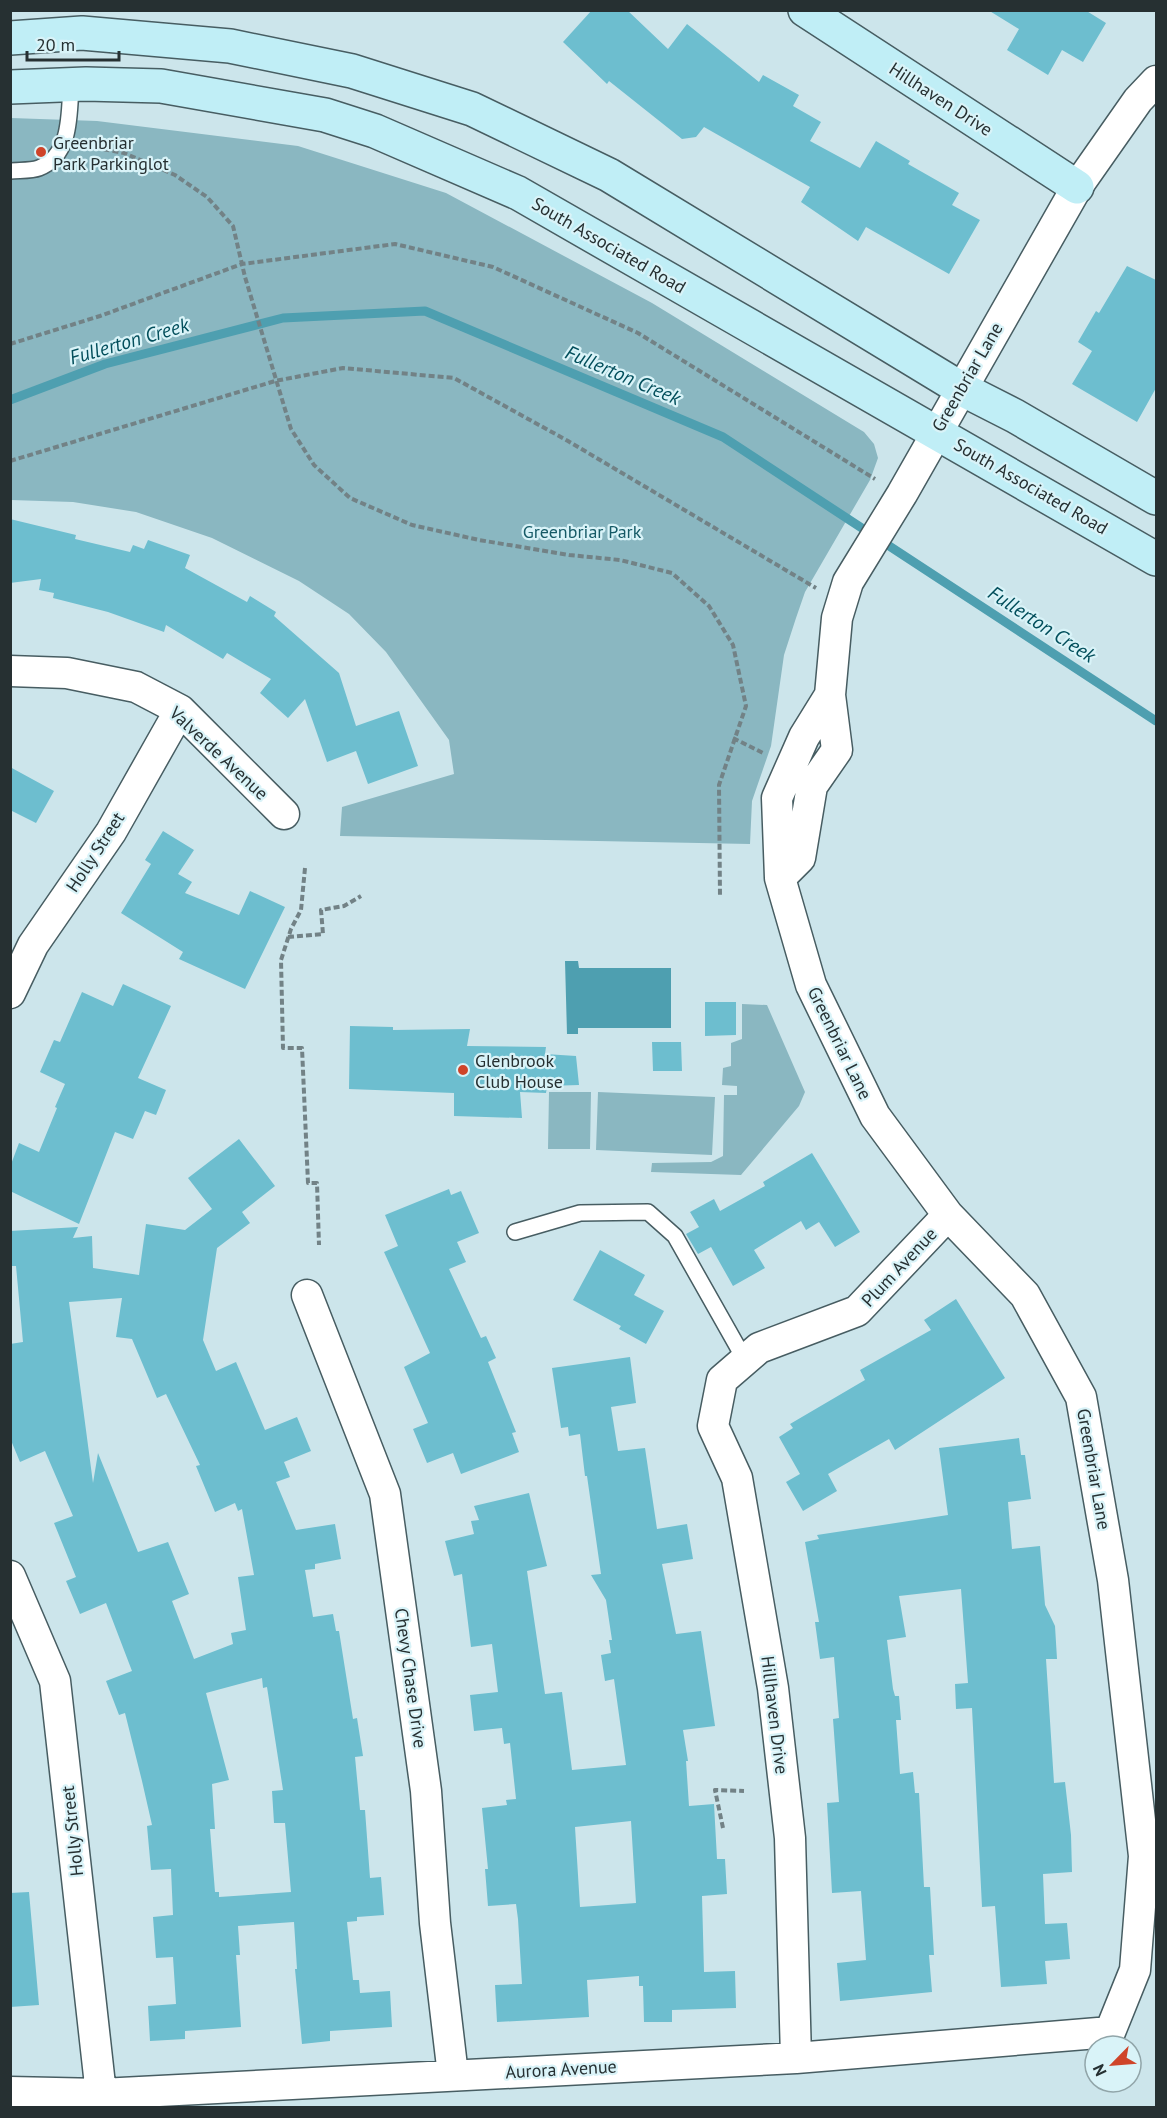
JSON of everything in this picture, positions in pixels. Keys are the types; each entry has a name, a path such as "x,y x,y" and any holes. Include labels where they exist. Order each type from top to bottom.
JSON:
{"street":[{"name":"Hillhaven Drive","path":"805,10 1077,187"},
{"path":"10,38 82,33 230,46 352,71 472,110 609,175 960,388 1015,416 1156,498"},
{"name":"Greenbriar Lane","path":"1110,2032 1135,1970 1144,1856 1113,1580 1082,1397 1025,1295 948,1215 875,1116 811,986 780,878 800,858 812,786 837,750 830,695 837,618 848,582 1077,187 1138,100 1156,81"},
{"name":"South Associated Road","path":"10,87 71,84 161,86 325,115 375,131 518,193 1156,559"},
{"name":"Valverde Avenue","path":"10,671 67,673 106,679 136,687 180,711 284,814"},
{"name":"Holly Street","path":"10,993 33,945 111,832 180,711"},
{"name":"Plum Avenue","path":"722,1380 759,1348 857,1311 948,1215"},
{"name":"Chevy Chase Drive","path":"307,1295 385,1494 426,1791 435,1923 453,2075"},
{"name":"Hillhaven Drive","path":"722,1380 713,1426 737,1478 773,1688 790,1838 796,2058"},
{"name":"Holly Street","path":"10,1576 56,1681 101,2094"},
{"name":"Aurora Avenue","path":"10,2092 101,2094 796,2058 1110,2032"}],"lane":[{"path":"10,171 40,168 55,156 67,138 71,84"},
{"path":"515,1232 580,1214 648,1212 675,1236 746,1360"}],"path":[{"path":"85,146 124,153 175,176 207,197 233,226 245,277 291,429 314,465 350,498 412,525 479,540 568,555 620,560 672,573 709,606 733,645 746,706 733,738 719,785 720,897"},
{"path":"10,344 100,316 242,264 395,244 493,267 638,333 897,501"},
{"path":"10,460 275,381 343,368 454,378 568,441 815,587 837,618"},
{"path":"733,738 768,756"},
{"path":"305,868 301,910 288,937 281,960 283,1048 302,1048 308,1182 317,1183 319,1245"},
{"path":"288,937 323,934 321,910 344,906 362,896"},
{"path":"723,1828 715,1790 744,1791"}],"green space":[{"name":"Greenbriar Park","path":"11,118 97,121 298,146 446,193 652,303 864,432 874,444 878,458 870,480 805,592 796,618 784,655 771,746 752,801 750,844 340,836 342,807 454,774 449,740 386,652 349,614 299,581 212,538 136,512 73,502 11,500"},
{"path":"742,1004 767,1005 805,1092 799,1106 741,1175 651,1172 652,1163 711,1162 723,1156 724,1095 737,1095 737,1086 722,1085 723,1068 731,1066 731,1043 742,1039"},
{"path":"549,1092 591,1092 590,1149 548,1149"},
{"path":"598,1092 715,1097 712,1155 596,1150"}],"shaded area":[{"path":"565,961 578,961 579,968 671,968 671,1028 578,1028 578,1034 567,1034"}],"building":[{"path":"592,10 627,10 668,49 687,24 759,82 763,75 799,95 793,106 821,122 810,141 860,168 876,141 910,161 908,164 959,193 952,205 980,220 949,274 866,227 858,241 801,202 810,187 704,127 696,137 682,139 609,81 607,84 563,42"},
{"path":"988,10 1085,10 1106,23 1083,62 1062,50 1048,75 1007,50 1019,29"},
{"path":"1127,266 1156,280 1156,388 1137,422 1072,384 1092,351 1078,342 1096,311 1099,313"},
{"path":"10,519 76,535 75,539 130,552 133,545 144,549 148,540 190,555 185,568 247,602 250,596 276,612 274,616 339,673 356,726 399,711 418,766 368,784 356,751 327,762 305,699 288,718 260,693 271,679 227,653 223,659 166,625 164,632 108,612 53,598 54,593 39,590 41,579 10,583"},
{"path":"10,767 54,791 36,823 10,810"},
{"path":"163,831 194,850 178,874 192,882 185,893 239,915 250,891 285,907 245,989 179,959 183,952 121,913 151,864 145,860"},
{"path":"123,984 171,1006 138,1078 166,1090 156,1115 145,1111 133,1139 115,1132 79,1224 10,1191 10,1167 19,1143 39,1152 65,1084 40,1072 54,1040 60,1042 82,992 113,1006"},
{"path":"705,1002 736,1002 736,1035 705,1036"},
{"name":"Glenbrook Club House","path":"350,1026 393,1027 393,1030 470,1029 467,1046 546,1047 545,1054 576,1056 579,1085 547,1086 546,1093 520,1092 522,1118 454,1116 454,1093 349,1089"},
{"path":"652,1042 681,1042 682,1071 653,1071"},
{"path":"239,1139 275,1186 242,1212 250,1223 217,1248 203,1340 216,1371 236,1362 265,1430 297,1417 311,1451 284,1462 290,1477 276,1482 296,1530 335,1524 341,1559 315,1564 315,1569 305,1570 313,1617 333,1614 336,1631 339,1631 353,1719 357,1718 363,1756 355,1757 360,1810 365,1810 370,1878 381,1877 384,1915 357,1917 357,1921 347,1922 353,1980 359,1980 360,1993 390,1991 392,2027 330,2031 330,2041 302,2044 295,1969 297,1969 294,1922 238,1926 240,1955 236,1955 241,2027 185,2031 185,2039 150,2041 148,2006 176,2004 173,1957 156,1958 153,1917 173,1915 171,1869 151,1870 147,1826 152,1825 142,1781 125,1713 119,1715 106,1681 132,1671 106,1603 80,1614 66,1581 76,1577 54,1523 73,1516 45,1451 20,1462 10,1438 10,1344 23,1342 16,1266 10,1266 10,1231 78,1227 73,1238 92,1236 93,1268 139,1275 146,1224 185,1230 212,1209 188,1178","holes":["122,1298 116,1337 132,1339 157,1398 166,1394 200,1465 196,1466 215,1512 235,1503 238,1511 242,1509 254,1575 238,1577 246,1630 231,1633 233,1644 194,1659 172,1601 189,1594 168,1542 138,1552 98,1453 93,1483 69,1302","262,1678 263,1688 267,1687 283,1790 272,1791 274,1823 285,1823 291,1892 219,1897 219,1892 215,1892 210,1829 215,1829 212,1784 229,1780 206,1693"]},
{"path":"812,1153 860,1232 835,1247 819,1222 806,1230 801,1221 754,1250 765,1268 733,1286 711,1247 698,1254 686,1234 699,1227 690,1212 714,1199 720,1211 765,1186 763,1182"},
{"path":"449,1189 451,1195 461,1191 479,1233 457,1242 466,1262 449,1269 481,1338 486,1336 496,1358 488,1362 516,1432 512,1433 519,1452 461,1474 453,1453 427,1463 413,1429 428,1423 404,1367 430,1353 384,1252 398,1246 385,1215"},
{"path":"600,1250 645,1275 634,1295 664,1311 646,1344 619,1329 621,1326 573,1300"},
{"path":"956,1299 1005,1378 895,1450 889,1439 828,1474 837,1491 803,1511 786,1482 800,1474 779,1437 793,1428 790,1424 865,1380 860,1370 931,1330 924,1320"},
{"path":"630,1357 636,1403 611,1407 618,1451 645,1448 657,1529 687,1524 693,1559 662,1564 676,1634 701,1631 715,1726 683,1730 688,1761 686,1761 689,1806 714,1804 717,1859 725,1859 727,1894 702,1896 704,1972 735,1971 736,2008 672,2010 672,2022 644,2022 643,1986 639,1986 639,1976 587,1980 589,2017 497,2022 495,1985 522,1984 518,1919 516,1904 488,1906 485,1869 488,1869 482,1808 507,1805 506,1800 516,1799 510,1743 504,1744 502,1728 474,1731 470,1695 498,1692 492,1644 471,1647 462,1574 454,1576 445,1541 474,1534 471,1521 479,1520 474,1506 529,1493 547,1566 527,1571 545,1694 562,1692 572,1770 626,1765 614,1679 605,1681 601,1655 611,1653 609,1640 612,1640 606,1600 591,1575 601,1574 580,1434 569,1436 568,1427 561,1428 552,1368","holes":["631,1821 636,1903 580,1907 575,1827"]},
{"path":"1019,1438 1021,1455 1025,1455 1031,1499 1008,1502 1012,1549 1040,1546 1045,1605 1055,1626 1057,1659 1046,1659 1054,1783 1065,1782 1071,1835 1072,1872 1043,1874 1045,1924 1067,1923 1070,1959 1045,1961 1047,1984 1001,1987 995,1906 982,1907 972,1708 956,1709 955,1684 968,1683 961,1589 899,1596 906,1637 887,1640 893,1689 895,1696 899,1696 901,1720 896,1720 900,1774 913,1772 915,1793 919,1793 924,1887 930,1887 934,1955 929,1955 932,1992 840,2001 837,1963 866,1960 861,1891 832,1893 827,1803 839,1802 833,1719 839,1718 834,1657 820,1659 815,1622 819,1622 805,1542 819,1539 817,1535 948,1515 939,1448"},
{"path":"29,1892 39,2005 10,2007 10,1893"}],"waterway":[{"name":"Fullerton Creek","path":"10,400 105,364 283,318 425,311 723,437 1156,721"}],"place":[{"name":"Greenbriar Park Parkinglot","path":"41,152"},
{"name":"Glenbrook Club House","path":"463,1070"}]}
